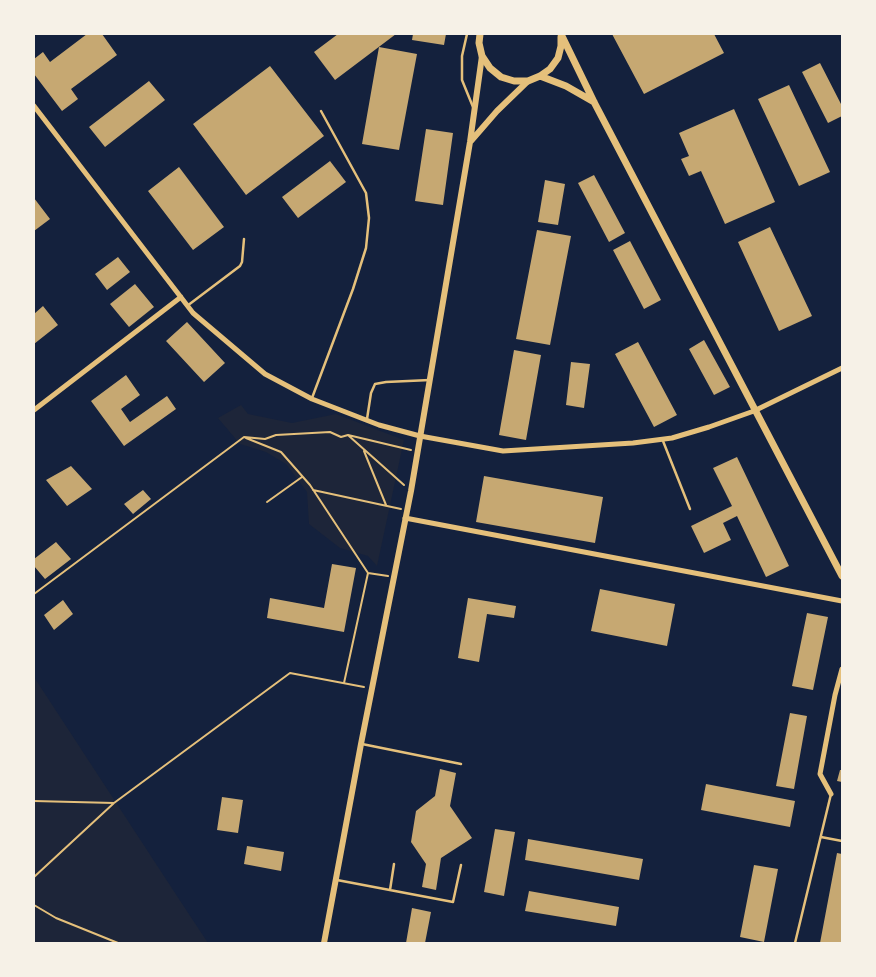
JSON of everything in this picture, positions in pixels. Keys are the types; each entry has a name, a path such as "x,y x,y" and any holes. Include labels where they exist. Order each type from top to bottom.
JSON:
{"main road":[{"path":"480,34 479,43 482,56 490,68 501,77 514,81 528,81 550,69 558,58 561,34"},
{"path":"561,34 594,102 754,411 842,576"},
{"path":"540,76 566,86 594,102"}],"street":[{"path":"324,943 407,510 470,142 482,56"},
{"path":"470,142 497,111 528,81"},
{"path":"34,106 193,313 265,374 312,399 379,425 420,436 503,451 633,443 662,439 709,427 754,411 842,368"},
{"path":"34,410 181,297"},
{"path":"405,518 842,601"},
{"path":"831,794 820,774 834,696 842,669"}],"lane":[{"path":"467,34 462,56 462,80 475,110"},
{"path":"312,399 353,289 366,248 369,218 366,193 321,111"},
{"path":"187,306 240,266 244,239"},
{"path":"367,419 371,393 375,384 430,380"},
{"path":"662,439 690,509"},
{"path":"361,744 461,764"},
{"path":"795,943 831,794"},
{"path":"821,837 842,841"},
{"path":"390,890 394,864"},
{"path":"337,880 453,902 461,865"}],"path":[{"path":"34,594 244,437 265,439 276,435 330,432 342,437 348,435 417,452"},
{"path":"348,435 410,491"},
{"path":"244,437 281,452 313,490 368,573 344,683"},
{"path":"364,449 386,506"},
{"path":"267,502 302,476"},
{"path":"313,490 407,510"},
{"path":"368,573 394,577"},
{"path":"34,877 114,803 290,674 372,688"},
{"path":"34,801 114,803"},
{"path":"34,905 56,918 118,943"}],"shaded area":[{"path":"241,405 248,414 292,423 336,414 404,440 377,566 368,556 340,548 309,524 307,492 286,464 266,452 240,444 218,418"},
{"path":"34,677 177,896 208,943 34,943"}],"building":[{"path":"87,34 102,34 117,55 71,89 78,99 62,111 34,74 34,59 43,52 50,62"},
{"path":"338,34 396,34 335,80 314,52"},
{"path":"413,34 446,34 444,45 412,40"},
{"path":"612,34 714,34 724,53 644,94"},
{"path":"379,47 417,54 399,150 362,144"},
{"path":"820,63 842,106 842,116 828,123 802,72"},
{"path":"270,66 324,136 246,195 193,124"},
{"path":"149,81 165,100 105,147 89,127"},
{"path":"789,85 830,172 799,186 758,99"},
{"path":"734,109 775,202 725,224 701,171 689,176 681,159 689,156 679,133"},
{"path":"426,129 453,133 443,205 415,201"},
{"path":"330,161 346,182 298,218 282,197"},
{"path":"179,167 224,227 193,250 148,191"},
{"path":"594,175 625,233 609,242 578,183"},
{"path":"545,180 565,184 558,225 538,222"},
{"path":"34,198 50,219 34,231"},
{"path":"770,227 812,316 779,331 738,242"},
{"path":"537,230 571,236 550,345 516,339"},
{"path":"630,241 661,300 644,309 613,250"},
{"path":"118,257 130,272 107,290 95,274"},
{"path":"135,284 154,307 129,327 110,304"},
{"path":"43,306 58,325 34,344 34,314"},
{"path":"187,322 225,363 204,382 166,341"},
{"path":"704,340 730,387 714,395 689,349"},
{"path":"638,342 677,415 654,427 615,354"},
{"path":"514,350 541,355 526,440 499,435"},
{"path":"571,362 590,364 584,408 566,405"},
{"path":"126,375 140,395 121,409 130,422 167,396 176,409 124,446 91,401"},
{"path":"737,457 789,566 766,577 737,516 723,523 731,540 704,553 691,526 732,506 713,468"},
{"path":"71,466 92,489 67,506 46,480"},
{"path":"484,476 603,497 595,543 476,522"},
{"path":"143,490 151,499 133,514 124,504"},
{"path":"56,542 71,559 45,579 34,566 34,559"},
{"path":"332,564 356,568 344,632 267,618 270,598 324,608"},
{"path":"600,589 675,604 667,646 591,631"},
{"path":"468,598 516,606 514,618 487,614 479,662 458,658"},
{"path":"63,600 73,614 54,630 44,615"},
{"path":"807,613 828,617 813,690 792,686"},
{"path":"790,713 807,716 794,789 776,786"},
{"path":"440,769 456,773 450,806 472,838 441,858 436,890 422,887 426,864 411,842 416,811 435,796"},
{"path":"840,770 842,770 842,782 837,781"},
{"path":"706,784 795,801 790,827 701,810"},
{"path":"222,797 243,800 238,833 217,830"},
{"path":"495,829 515,832 504,896 484,892"},
{"path":"528,839 643,859 639,880 525,860"},
{"path":"247,846 284,852 281,871 244,864"},
{"path":"837,853 842,854 842,943 820,943"},
{"path":"754,865 778,869 764,942 740,937"},
{"path":"529,891 619,907 616,926 525,911"},
{"path":"412,908 431,912 425,943 406,943"}]}
